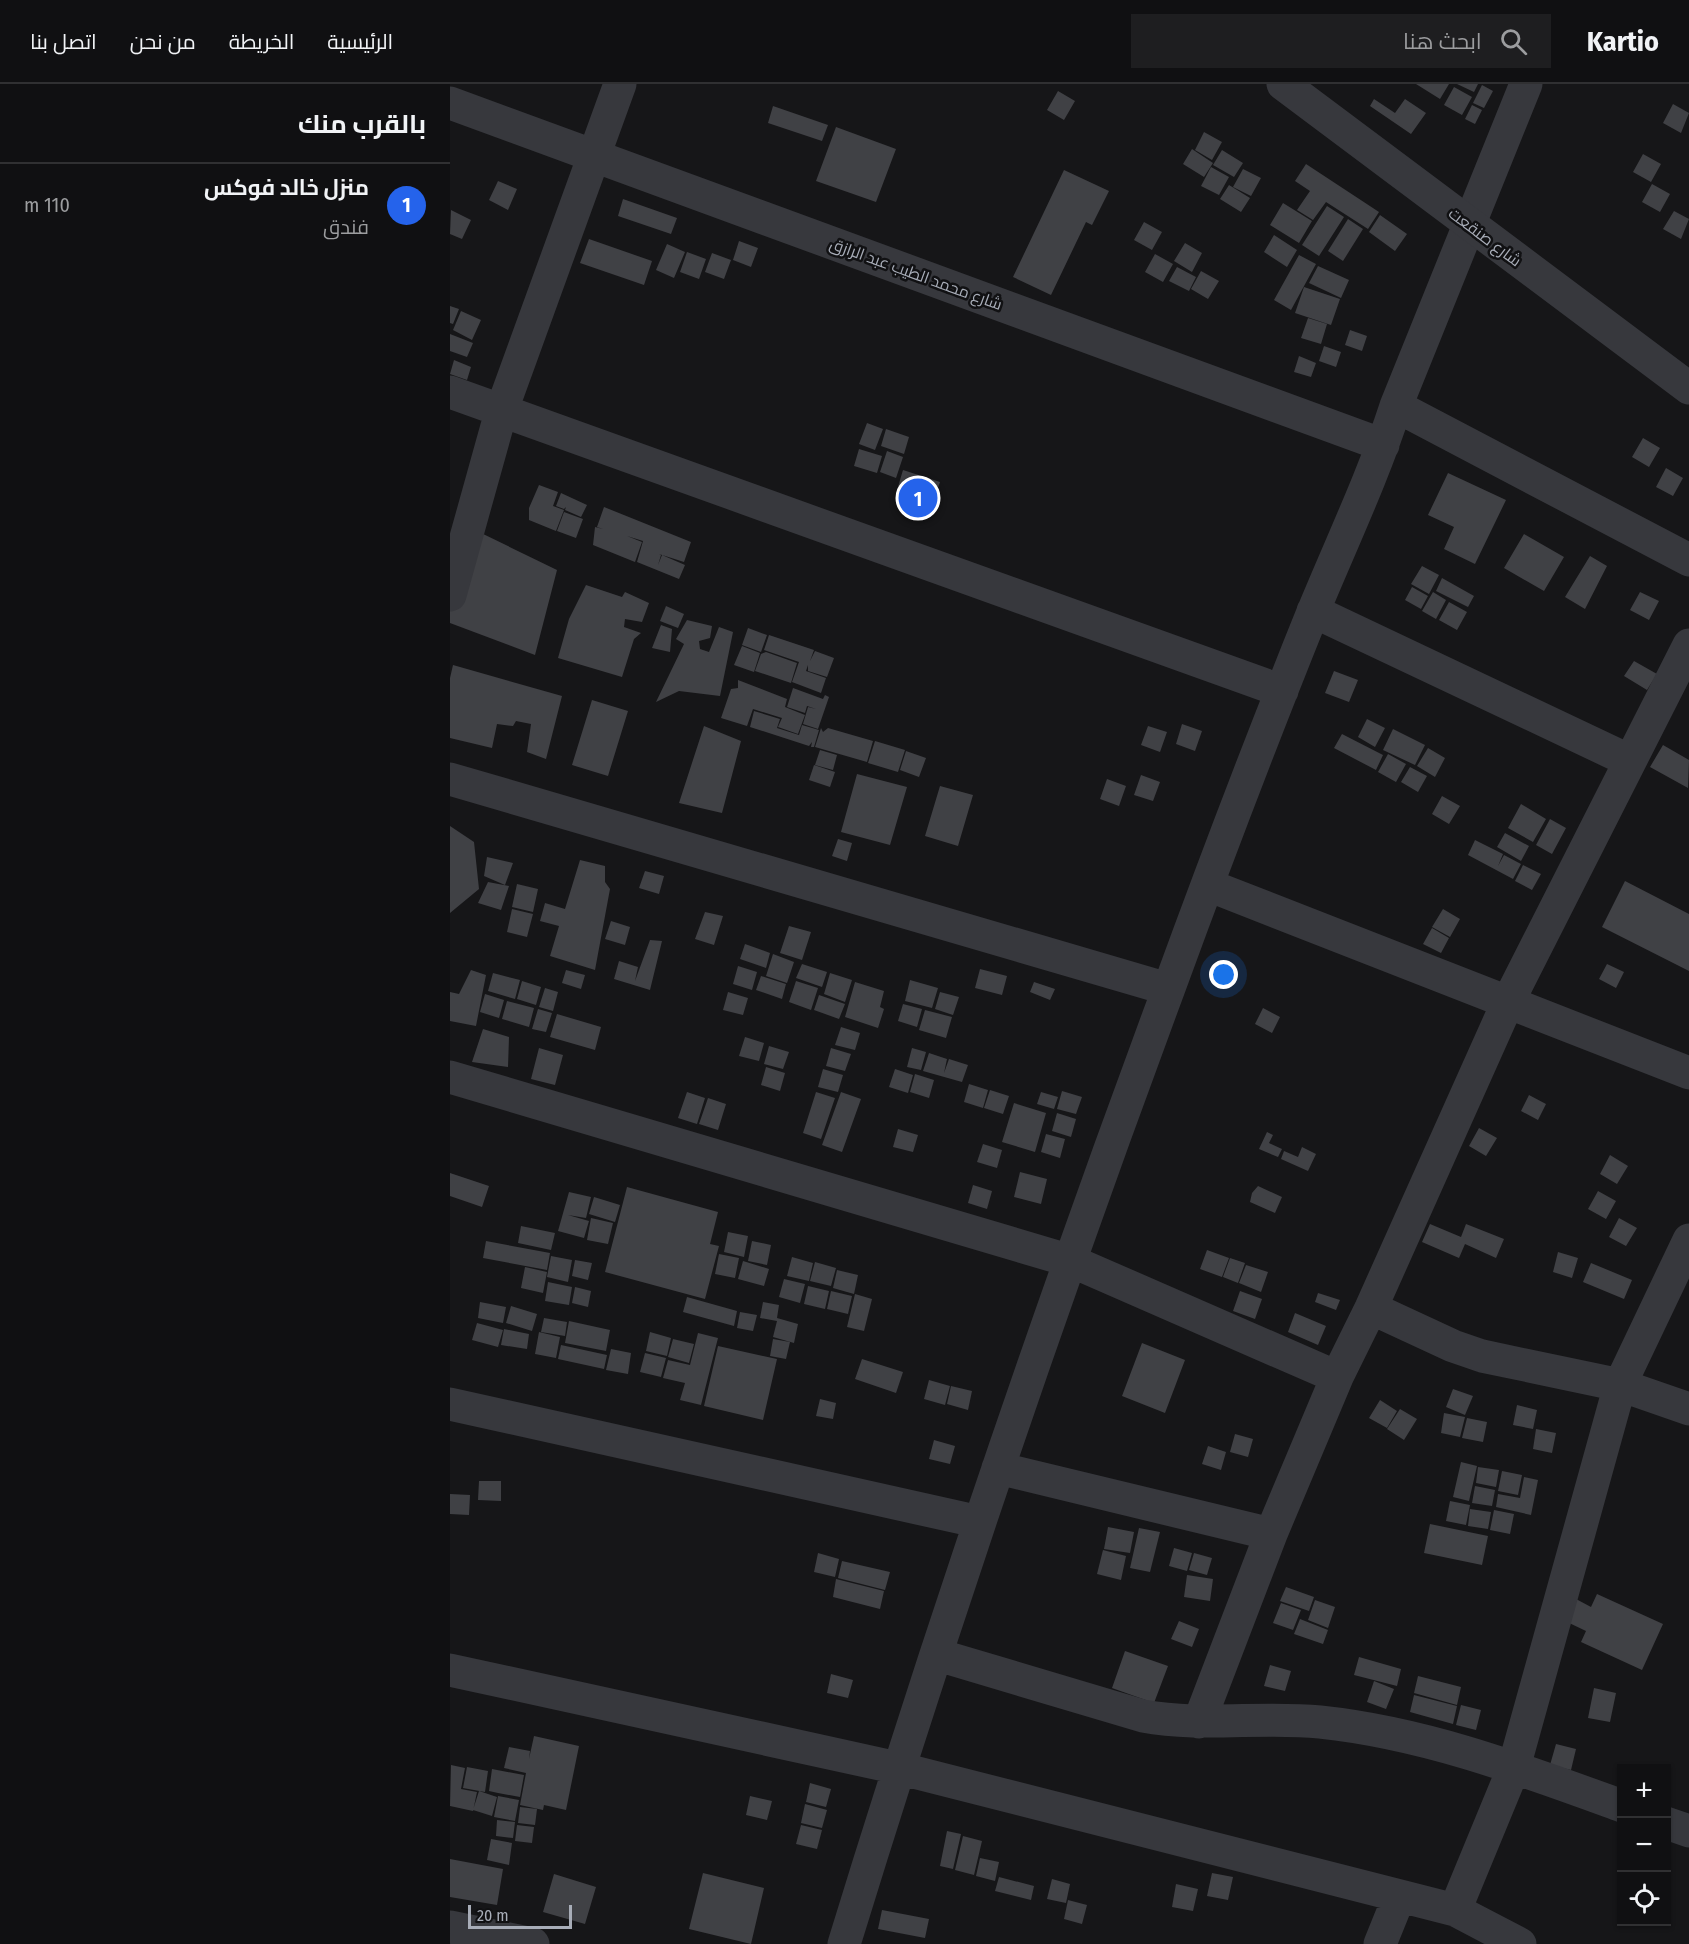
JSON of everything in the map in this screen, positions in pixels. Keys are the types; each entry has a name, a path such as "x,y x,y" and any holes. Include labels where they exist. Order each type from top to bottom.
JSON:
{"street":[{"path":"450,596 501,412 620,84"},
{"name":"شارع صنقعت","path":"1283,84 1689,388"},
{"path":"844,1944 898,1768 938,1655 998,1468 1168,989 1282,691 1383,445 1396,406 1468,224 1526,84"},
{"name":"شارع محمد الطيب عبد الرازق","path":"450,103 1383,445"},
{"path":"450,392 1282,691"},
{"path":"1396,406 1689,560"},
{"path":"1314,611 1630,761"},
{"path":"1199,1722 1270,1534 1337,1377 1371,1308 1508,1004 1689,645"},
{"path":"450,779 1168,989"},
{"path":"1208,885 1689,1073"},
{"path":"450,1077 1071,1261 1337,1377"},
{"path":"1455,1910 1514,1767 1620,1385 1689,1240"},
{"path":"1371,1308 1453,1347 1482,1356 1620,1385 1689,1409"},
{"path":"450,1404 980,1522"},
{"path":"998,1468 1270,1534"},
{"path":"938,1655 1143,1716 1199,1722 1317,1722 1362,1727 1412,1737 1514,1767 1617,1804"},
{"path":"450,1670 898,1768 1455,1910 1520,1944"},
{"path":"1671,1825 1689,1831"},
{"path":"1380,1944 1399,1897"},
{"path":"450,1927 534,1944"}],"building":[{"path":"1416,84 1449,84 1440,99"},
{"path":"1457,84 1478,84 1474,92"},
{"path":"1482,85 1493,91 1484,108 1473,103"},
{"path":"1454,87 1472,97 1462,115 1444,105"},
{"path":"1058,91 1075,101 1064,120 1047,110"},
{"path":"1374,99 1395,113 1405,99 1426,113 1411,134 1370,106"},
{"path":"1673,104 1689,113 1681,133 1663,123"},
{"path":"1472,105 1482,110 1475,124 1465,119"},
{"path":"773,106 828,125 822,141 768,123"},
{"path":"836,127 896,149 876,202 816,181"},
{"path":"1204,132 1222,142 1212,160 1195,150"},
{"path":"1192,149 1213,163 1204,177 1183,164"},
{"path":"1222,150 1243,163 1234,177 1213,165"},
{"path":"1643,154 1661,164 1651,182 1633,172"},
{"path":"1306,164 1379,212 1368,229 1326,202 1313,220 1297,210 1310,191 1295,181"},
{"path":"1211,167 1229,177 1219,195 1201,186"},
{"path":"1243,169 1261,178 1251,196 1233,187"},
{"path":"1064,170 1109,191 1092,225 1086,222 1051,295 1013,277"},
{"path":"498,181 517,189 508,210 489,200"},
{"path":"1652,184 1670,194 1660,212 1642,202"},
{"path":"1229,185 1250,198 1241,212 1220,199"},
{"path":"623,199 677,218 671,234 618,216"},
{"path":"1283,203 1312,221 1299,243 1270,225"},
{"path":"1327,206 1344,217 1319,256 1302,245"},
{"path":"451,210 471,220 462,239 450,234"},
{"path":"1674,211 1689,219 1681,239 1663,229"},
{"path":"1380,215 1407,234 1395,251 1369,232"},
{"path":"1348,219 1363,229 1343,261 1328,251"},
{"path":"1144,222 1162,232 1152,250 1134,240"},
{"path":"1274,235 1297,250 1287,267 1264,252"},
{"path":"589,239 652,261 644,285 580,263"},
{"path":"739,241 758,248 751,267 733,260"},
{"path":"1185,243 1202,253 1192,272 1174,261"},
{"path":"667,244 685,252 674,278 656,270"},
{"path":"687,252 706,259 699,279 680,272"},
{"path":"712,253 731,260 724,279 705,272"},
{"path":"1155,254 1173,264 1163,282 1145,272"},
{"path":"1299,255 1316,264 1291,310 1274,300"},
{"path":"1318,266 1349,280 1341,298 1309,283"},
{"path":"1177,267 1196,277 1189,291 1169,281"},
{"path":"1201,271 1219,281 1208,299 1191,289"},
{"path":"1304,287 1340,299 1331,325 1295,313"},
{"path":"450,306 459,309 453,324 450,323"},
{"path":"461,311 481,320 472,340 453,330"},
{"path":"1308,318 1327,324 1321,344 1301,338"},
{"path":"1350,330 1367,336 1362,351 1345,345"},
{"path":"450,334 473,343 467,357 450,351"},
{"path":"1324,346 1341,352 1336,367 1319,361"},
{"path":"1299,356 1316,363 1311,377 1294,372"},
{"path":"454,360 471,367 467,380 450,374"},
{"path":"867,423 883,429 875,450 859,444"},
{"path":"886,429 909,437 904,454 881,446"},
{"path":"1643,438 1660,448 1649,467 1632,457"},
{"path":"859,449 882,456 877,473 854,466"},
{"path":"887,451 903,457 896,478 880,472"},
{"path":"1666,468 1683,478 1673,496 1656,487"},
{"path":"903,470 940,482 933,502 897,490"},
{"path":"1448,473 1506,500 1475,564 1444,549 1454,527 1428,515"},
{"path":"539,485 558,492 553,506 564,510 556,531 529,520 529,508"},
{"path":"561,493 587,505 581,517 565,510 566,507 564,509 556,506"},
{"path":"604,507 691,542 684,562 659,554 661,555 658,565 662,555 685,565 679,579 637,562 643,541 627,536 642,542 635,562 593,545 595,527 603,529 597,527"},
{"path":"564,512 583,519 576,538 557,531"},
{"path":"479,532 557,570 535,655 450,623 450,603"},
{"path":"1524,534 1564,557 1544,591 1504,568"},
{"path":"1590,556 1607,566 1585,609 1565,597"},
{"path":"1422,566 1439,575 1429,594 1411,584"},
{"path":"1442,578 1474,596 1468,607 1436,591"},
{"path":"586,585 622,597 625,592 649,603 642,622 625,619 624,627 641,633 634,639 622,677 558,658 569,619"},
{"path":"1412,587 1428,596 1421,609 1405,600"},
{"path":"1433,592 1446,600 1436,619 1422,611"},
{"path":"1640,592 1659,601 1649,620 1630,610"},
{"path":"1449,602 1467,612 1457,630 1439,620"},
{"path":"666,606 684,614 678,628 660,621"},
{"path":"687,620 712,626 710,638 699,641 700,649 709,652 719,627 733,632 720,696 679,691 656,702 684,644 676,639"},
{"path":"661,625 672,629 670,652 652,648"},
{"path":"748,628 767,635 761,652 742,645"},
{"path":"769,635 814,650 810,661 815,651 834,658 827,677 808,671 808,665 806,671 826,678 821,693 792,682 799,662 764,650"},
{"path":"742,646 760,653 754,672 734,665"},
{"path":"766,652 797,663 791,683 755,671 761,654"},
{"path":"1634,661 1657,674 1647,690 1624,676"},
{"path":"453,665 562,696 546,759 527,752 531,724 516,721 513,726 497,724 492,748 450,738 450,678"},
{"path":"1334,671 1358,680 1349,702 1325,693"},
{"path":"738,680 787,699 785,707 805,715 798,734 778,727 782,718 753,709 747,726 721,718 731,689 738,688"},
{"path":"793,688 823,699 825,695 829,697 818,729 803,724 808,707 816,709 807,706 805,713 787,707"},
{"path":"592,700 628,711 608,776 572,765"},
{"path":"754,711 780,719 777,728 799,735 802,725 819,730 814,747 811,747 812,742 809,746 750,727"},
{"path":"1367,719 1385,728 1375,747 1358,737"},
{"path":"1182,724 1202,731 1195,751 1176,744"},
{"path":"704,726 741,741 722,813 679,803"},
{"path":"1148,726 1167,732 1160,752 1141,745"},
{"path":"821,728 823,732 828,728 873,741 867,762 815,747"},
{"path":"1393,729 1425,745 1415,765 1383,750"},
{"path":"1342,734 1383,755 1376,770 1334,748"},
{"path":"875,741 905,750 898,772 868,763"},
{"path":"1663,745 1689,760 1688,788 1650,767"},
{"path":"1428,748 1445,758 1435,777 1417,766"},
{"path":"820,750 837,755 833,770 815,765"},
{"path":"906,751 926,758 919,777 900,770"},
{"path":"1388,754 1406,764 1396,782 1378,772"},
{"path":"814,765 835,772 830,787 809,780"},
{"path":"1410,767 1427,776 1418,792 1401,782"},
{"path":"857,774 907,787 890,845 841,832"},
{"path":"1141,775 1160,782 1153,801 1134,795"},
{"path":"1107,779 1126,786 1119,806 1100,799"},
{"path":"940,786 973,795 958,846 925,836"},
{"path":"1442,796 1460,806 1449,824 1432,814"},
{"path":"1521,804 1546,819 1533,842 1508,828"},
{"path":"1550,819 1566,828 1552,854 1536,845"},
{"path":"450,826 474,842 479,889 450,913"},
{"path":"1505,833 1529,846 1521,861 1497,847"},
{"path":"838,839 852,843 847,861 832,856"},
{"path":"1475,840 1503,854 1498,866 1504,855 1521,864 1513,879 1468,855"},
{"path":"487,857 513,863 505,885 484,876"},
{"path":"580,860 605,866 605,882 610,889 595,970 550,956 559,926 540,921 545,903 565,909"},
{"path":"1523,865 1541,874 1532,890 1515,881"},
{"path":"645,871 664,876 659,894 639,888"},
{"path":"1625,881 1689,914 1689,971 1602,927"},
{"path":"488,882 509,886 501,910 478,903"},
{"path":"517,884 538,889 533,912 512,907"},
{"path":"512,909 533,914 527,937 507,932"},
{"path":"1443,909 1460,919 1450,937 1432,927"},
{"path":"705,912 723,916 714,945 695,939"},
{"path":"611,921 630,927 625,945 605,939"},
{"path":"789,926 811,932 802,960 780,953"},
{"path":"1432,928 1449,938 1441,953 1423,944"},
{"path":"650,940 662,941 650,990 614,979 619,961 638,967 635,981"},
{"path":"745,944 770,953 766,968 740,959"},
{"path":"773,954 794,962 787,983 766,976"},
{"path":"802,964 827,972 822,987 796,978"},
{"path":"1607,964 1624,972 1616,988 1599,979"},
{"path":"738,966 757,972 752,990 733,984"},
{"path":"980,969 1007,976 1002,995 975,988"},
{"path":"471,970 486,975 476,1026 450,1021 450,992 459,994"},
{"path":"566,970 585,975 581,989 562,983"},
{"path":"493,973 520,980 515,999 488,991"},
{"path":"830,973 852,980 845,1002 824,994"},
{"path":"761,976 786,984 782,999 756,990"},
{"path":"910,980 938,988 932,1008 905,1001"},
{"path":"522,981 541,987 536,1005 517,999"},
{"path":"796,981 818,988 811,1010 789,1002"},
{"path":"855,982 884,991 880,1007 884,1009 878,1028 845,1017"},
{"path":"1034,982 1055,989 1050,1000 1030,992"},
{"path":"545,988 558,992 553,1011 539,1007"},
{"path":"728,992 748,998 743,1015 723,1010"},
{"path":"940,992 959,997 953,1015 935,1009"},
{"path":"485,994 504,1000 499,1018 480,1012"},
{"path":"819,995 845,1004 839,1019 814,1010"},
{"path":"507,1001 534,1008 529,1027 502,1019"},
{"path":"903,1004 922,1009 917,1027 898,1021"},
{"path":"1263,1008 1280,1017 1272,1033 1255,1024"},
{"path":"538,1009 552,1013 546,1032 532,1029"},
{"path":"925,1010 952,1017 946,1038 919,1030"},
{"path":"557,1014 601,1027 595,1050 550,1037"},
{"path":"841,1027 860,1033 855,1050 835,1045"},
{"path":"483,1029 509,1037 508,1067 472,1062"},
{"path":"745,1037 764,1043 759,1061 739,1056"},
{"path":"769,1046 789,1052 783,1069 764,1064"},
{"path":"539,1048 563,1055 555,1085 531,1079"},
{"path":"831,1048 851,1054 845,1071 826,1066"},
{"path":"912,1048 926,1052 921,1070 907,1067"},
{"path":"929,1053 947,1059 944,1073 949,1059 968,1065 962,1082 923,1071"},
{"path":"766,1067 785,1073 780,1091 761,1085"},
{"path":"823,1069 843,1075 838,1092 818,1087"},
{"path":"895,1069 913,1075 908,1093 889,1087"},
{"path":"915,1074 934,1080 929,1098 910,1092"},
{"path":"969,1084 988,1090 983,1108 964,1102"},
{"path":"990,1090 1009,1096 1003,1114 984,1108"},
{"path":"1062,1091 1082,1097 1076,1114 1057,1109"},
{"path":"687,1092 705,1098 697,1124 678,1118"},
{"path":"816,1092 835,1098 821,1139 803,1133"},
{"path":"841,1092 861,1099 842,1152 822,1145"},
{"path":"1041,1092 1058,1097 1054,1109 1037,1104"},
{"path":"1529,1095 1546,1104 1538,1120 1521,1111"},
{"path":"708,1098 726,1104 718,1130 699,1124"},
{"path":"1014,1103 1046,1113 1035,1152 1002,1142"},
{"path":"1057,1113 1076,1119 1071,1137 1052,1131"},
{"path":"1479,1128 1497,1138 1486,1156 1469,1146"},
{"path":"898,1129 918,1135 913,1152 893,1147"},
{"path":"1267,1132 1273,1135 1269,1143 1282,1149 1278,1157 1259,1149"},
{"path":"1046,1134 1065,1139 1060,1158 1041,1152"},
{"path":"983,1144 1002,1150 997,1168 977,1162"},
{"path":"1302,1147 1316,1154 1308,1171 1281,1159 1284,1151 1298,1157"},
{"path":"1610,1155 1628,1166 1617,1184 1600,1174"},
{"path":"1020,1172 1047,1179 1041,1204 1014,1197"},
{"path":"450,1173 489,1186 482,1207 450,1196"},
{"path":"973,1185 992,1191 987,1209 968,1203"},
{"path":"1258,1186 1282,1197 1275,1213 1250,1202 1252,1193"},
{"path":"627,1187 718,1212 710,1244 719,1246 705,1299 605,1272"},
{"path":"1598,1191 1616,1201 1606,1219 1588,1209"},
{"path":"569,1192 591,1197 586,1218 568,1215 589,1221 584,1238 558,1231"},
{"path":"594,1197 620,1205 615,1222 589,1214"},
{"path":"591,1218 613,1223 608,1244 587,1240"},
{"path":"1619,1218 1637,1228 1626,1246 1609,1237"},
{"path":"1430,1224 1461,1237 1466,1224 1504,1239 1496,1258 1465,1244 1459,1258 1422,1242"},
{"path":"521,1226 555,1233 551,1250 518,1243"},
{"path":"728,1232 748,1236 744,1257 724,1252"},
{"path":"486,1241 550,1253 547,1270 483,1258"},
{"path":"752,1241 771,1245 767,1265 748,1261"},
{"path":"1207,1250 1229,1258 1222,1277 1200,1269"},
{"path":"1558,1252 1578,1258 1572,1278 1553,1272"},
{"path":"719,1254 739,1258 735,1278 715,1274"},
{"path":"551,1256 572,1260 568,1282 547,1277"},
{"path":"792,1257 813,1263 809,1281 787,1276"},
{"path":"1230,1258 1245,1263 1238,1283 1223,1277"},
{"path":"575,1260 592,1263 588,1280 572,1276"},
{"path":"743,1261 769,1269 764,1286 738,1279"},
{"path":"815,1262 836,1268 831,1286 810,1281"},
{"path":"1591,1263 1632,1280 1624,1299 1583,1282"},
{"path":"1246,1265 1268,1272 1261,1292 1239,1283"},
{"path":"525,1267 547,1272 543,1293 521,1288"},
{"path":"837,1270 858,1275 854,1294 833,1288"},
{"path":"784,1279 805,1284 800,1303 779,1297"},
{"path":"548,1282 572,1287 569,1305 545,1301"},
{"path":"808,1286 829,1291 825,1309 804,1304"},
{"path":"575,1287 591,1291 588,1307 572,1303"},
{"path":"831,1291 852,1296 848,1314 827,1309"},
{"path":"1240,1291 1262,1299 1255,1319 1233,1311"},
{"path":"1318,1293 1340,1300 1336,1310 1315,1302"},
{"path":"855,1294 872,1299 864,1331 847,1327"},
{"path":"687,1297 737,1311 734,1326 683,1312"},
{"path":"480,1302 506,1307 503,1323 478,1318"},
{"path":"763,1302 779,1305 777,1318 798,1324 794,1343 773,1337 777,1321 760,1318"},
{"path":"511,1306 537,1314 532,1331 506,1323"},
{"path":"740,1312 757,1315 753,1331 737,1328"},
{"path":"1295,1313 1326,1326 1318,1345 1288,1332"},
{"path":"544,1318 567,1322 565,1336 541,1332"},
{"path":"569,1321 610,1330 606,1351 565,1343"},
{"path":"477,1323 503,1330 498,1347 472,1340"},
{"path":"504,1329 529,1334 527,1349 501,1345"},
{"path":"539,1332 560,1337 556,1358 535,1354"},
{"path":"650,1332 671,1338 667,1356 646,1351"},
{"path":"698,1333 718,1338 701,1405 680,1400 685,1383 663,1378 668,1360 690,1365"},
{"path":"673,1339 694,1344 689,1363 668,1357"},
{"path":"773,1339 790,1342 786,1359 770,1356"},
{"path":"1142,1343 1185,1360 1165,1413 1122,1396"},
{"path":"561,1345 607,1355 604,1369 558,1359"},
{"path":"718,1346 777,1359 763,1420 704,1406"},
{"path":"611,1349 631,1353 628,1374 606,1370"},
{"path":"645,1353 666,1358 661,1377 640,1372"},
{"path":"862,1359 903,1372 896,1393 855,1379"},
{"path":"929,1380 950,1386 945,1405 924,1399"},
{"path":"951,1386 972,1391 968,1410 947,1404"},
{"path":"1453,1389 1473,1396 1465,1415 1446,1407"},
{"path":"820,1399 836,1403 833,1419 816,1416"},
{"path":"1380,1400 1397,1411 1387,1428 1369,1418"},
{"path":"1517,1405 1537,1410 1533,1429 1513,1425"},
{"path":"1400,1409 1417,1419 1404,1440 1387,1429"},
{"path":"1444,1413 1465,1417 1460,1437 1441,1433"},
{"path":"1467,1418 1487,1422 1483,1442 1462,1438"},
{"path":"1536,1429 1556,1433 1552,1453 1533,1449"},
{"path":"1235,1434 1253,1439 1248,1457 1230,1452"},
{"path":"934,1440 955,1446 950,1464 929,1459"},
{"path":"1208,1446 1226,1452 1221,1470 1202,1464"},
{"path":"1461,1462 1477,1466 1469,1501 1453,1497"},
{"path":"1478,1467 1499,1470 1496,1487 1476,1483"},
{"path":"1502,1471 1522,1475 1518,1495 1498,1491"},
{"path":"1524,1477 1538,1480 1531,1515 1496,1507 1498,1494 1520,1498"},
{"path":"479,1481 501,1481 501,1501 478,1500"},
{"path":"1475,1486 1495,1490 1492,1506 1472,1503"},
{"path":"450,1494 470,1495 469,1515 450,1514"},
{"path":"1450,1501 1470,1505 1466,1525 1446,1521"},
{"path":"1470,1509 1491,1512 1488,1529 1468,1526"},
{"path":"1494,1510 1514,1514 1510,1534 1490,1530"},
{"path":"1430,1524 1488,1536 1482,1565 1424,1553"},
{"path":"1108,1527 1134,1532 1130,1553 1104,1549"},
{"path":"1139,1528 1160,1532 1150,1572 1130,1568"},
{"path":"1174,1548 1192,1553 1187,1571 1169,1566"},
{"path":"1103,1550 1126,1556 1121,1580 1097,1574"},
{"path":"818,1553 839,1559 835,1577 814,1572"},
{"path":"1194,1553 1212,1558 1207,1575 1189,1570"},
{"path":"842,1561 890,1572 885,1590 838,1578"},
{"path":"1187,1575 1213,1579 1210,1601 1184,1597"},
{"path":"836,1579 884,1591 880,1609 833,1597"},
{"path":"1286,1587 1314,1597 1309,1611 1280,1601"},
{"path":"1597,1594 1663,1624 1642,1670 1581,1642 1586,1631 1565,1621 1576,1599 1591,1607"},
{"path":"1315,1600 1335,1607 1328,1628 1308,1620"},
{"path":"1281,1603 1301,1610 1293,1630 1273,1623"},
{"path":"1300,1619 1328,1630 1323,1644 1294,1634"},
{"path":"1179,1621 1199,1629 1192,1647 1171,1639"},
{"path":"1125,1651 1168,1666 1154,1703 1112,1688"},
{"path":"1359,1657 1401,1669 1397,1686 1354,1675"},
{"path":"1270,1665 1291,1671 1285,1691 1264,1686"},
{"path":"831,1674 853,1680 848,1698 827,1693"},
{"path":"1418,1676 1461,1687 1457,1705 1414,1693"},
{"path":"1374,1681 1394,1689 1386,1709 1367,1702"},
{"path":"1594,1688 1616,1693 1610,1722 1588,1718"},
{"path":"1414,1695 1457,1706 1453,1724 1410,1712"},
{"path":"1461,1705 1481,1710 1476,1730 1456,1725"},
{"path":"534,1736 579,1746 566,1810 544,1805 543,1810 520,1805 526,1773 504,1768 509,1747 530,1751 529,1759"},
{"path":"1556,1744 1576,1749 1571,1770 1550,1765"},
{"path":"451,1765 465,1768 461,1789 477,1792 473,1811 450,1806"},
{"path":"467,1767 488,1771 485,1792 463,1788"},
{"path":"492,1769 524,1775 520,1797 489,1791"},
{"path":"810,1783 831,1789 826,1807 806,1802"},
{"path":"479,1791 497,1797 492,1816 473,1810"},
{"path":"498,1796 519,1800 515,1821 494,1817"},
{"path":"750,1796 772,1801 767,1820 746,1815"},
{"path":"805,1804 827,1810 822,1828 801,1823"},
{"path":"520,1807 537,1809 535,1825 518,1823"},
{"path":"497,1820 515,1822 513,1838 496,1836"},
{"path":"517,1825 534,1827 532,1843 515,1841"},
{"path":"801,1825 822,1830 817,1849 796,1844"},
{"path":"947,1831 961,1834 953,1869 940,1866"},
{"path":"963,1836 982,1841 974,1875 955,1870"},
{"path":"491,1839 512,1843 509,1865 487,1860"},
{"path":"980,1858 999,1862 995,1881 976,1876"},
{"path":"450,1859 503,1869 497,1905 450,1897"},
{"path":"703,1873 764,1888 751,1944 689,1929"},
{"path":"1212,1873 1233,1877 1228,1900 1207,1896"},
{"path":"554,1874 596,1887 585,1924 543,1912"},
{"path":"999,1877 1034,1886 1031,1900 995,1891"},
{"path":"1052,1879 1070,1884 1066,1903 1047,1899"},
{"path":"1176,1884 1198,1889 1193,1911 1172,1907"},
{"path":"1068,1900 1087,1905 1082,1924 1064,1919"},
{"path":"882,1910 929,1919 925,1938 878,1929"}],"place":[{"name":"منزل خالد فوكس","path":"918,498"}]}
